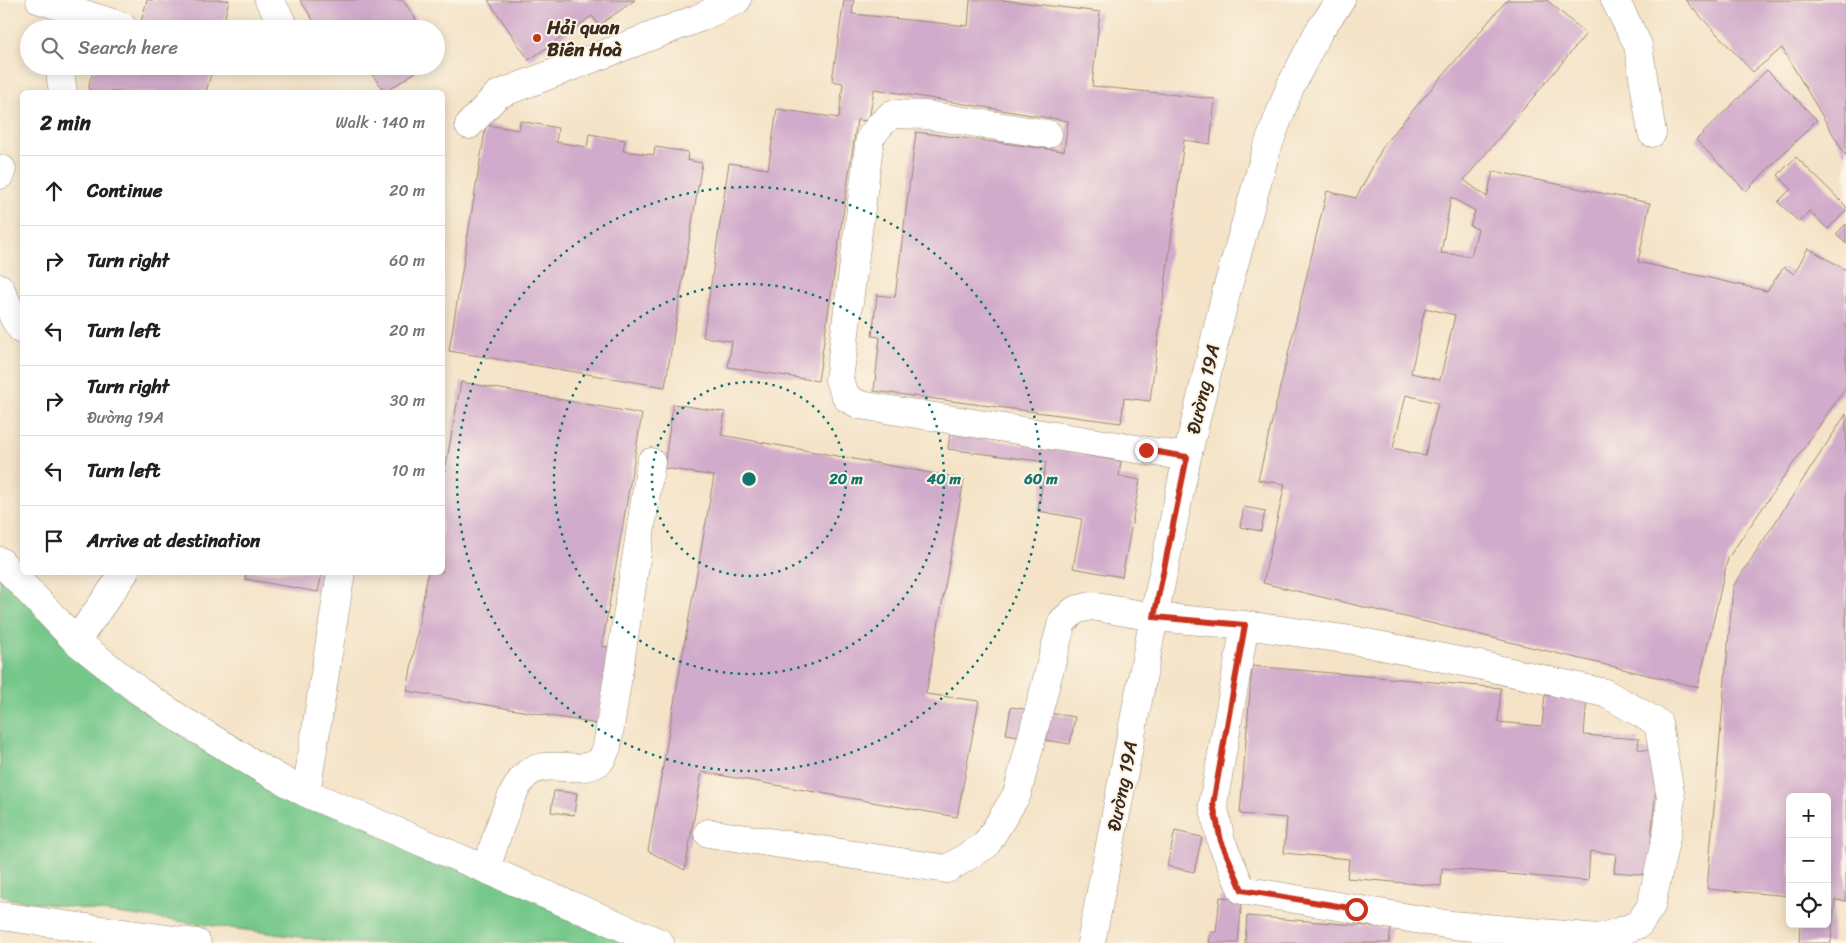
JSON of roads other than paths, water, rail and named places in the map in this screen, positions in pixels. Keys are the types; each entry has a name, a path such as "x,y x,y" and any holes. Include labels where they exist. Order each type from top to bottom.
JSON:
{"street":[{"path":"40,0 68,19"},
{"path":"269,0 281,20"},
{"path":"468,125 497,95 699,18 737,0"},
{"name":"Đường 19A","path":"1091,943 1187,457 1226,293 1266,151 1290,87 1319,31 1340,0"},
{"path":"1615,0 1638,45 1652,133"},
{"path":"60,75 62,90"},
{"path":"1048,134 926,115 892,114 880,125 870,138 839,380 847,398 860,405 1187,457"},
{"path":"0,288 20,327"},
{"path":"486,869 514,790 529,772 545,768 587,766 601,760 607,747 651,462"},
{"path":"0,561 76,641 139,691 185,722 264,770 306,793 660,943"},
{"path":"76,641 123,575"},
{"path":"306,793 341,575"},
{"path":"708,833 947,869 986,845 1017,794 1062,622 1075,610 1090,606 1154,617 1245,625 1352,640 1479,665 1605,693 1658,723 1671,798 1668,828 1651,906 1639,924 1598,941 1452,925 1242,890 1221,841 1213,804 1245,625"},
{"path":"1,917 48,943"},
{"path":"1,917 197,943"}],"place":[{"name":"Hải quan Biên Hoà","path":"537,38"}]}
